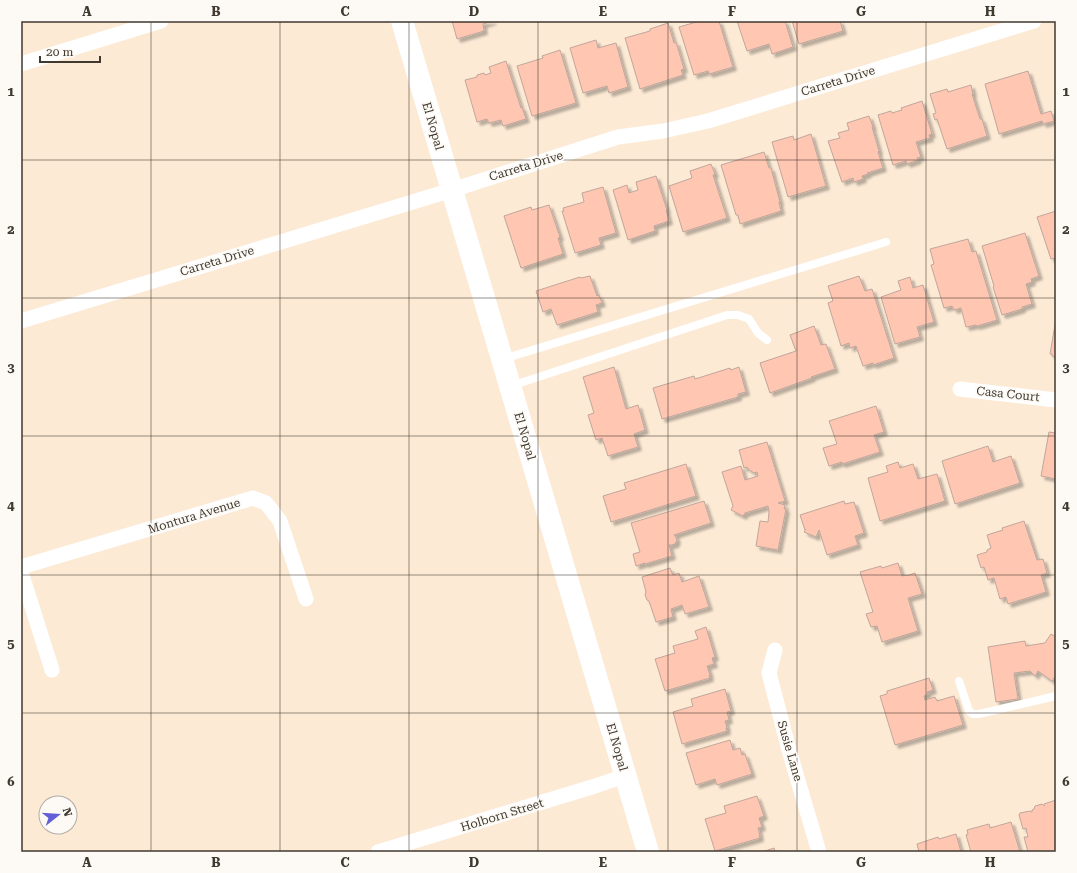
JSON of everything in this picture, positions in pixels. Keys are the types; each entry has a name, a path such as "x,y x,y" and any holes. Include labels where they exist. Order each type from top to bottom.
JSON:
{"main road":[{"name":"El Nopal","path":"402,21 648,852"}],"street":[{"path":"21,64 161,21"},
{"name":"Carreta Drive","path":"21,321 452,190 618,137 663,131 708,121 1034,21"},
{"name":"Casa Court","path":"960,389 1056,400"},
{"name":"Montura Avenue","path":"21,567 253,498 266,504 280,522 306,599"},
{"path":"21,572 52,670"},
{"name":"Susie Lane","path":"775,650 769,673 789,750 820,852"},
{"name":"Holborn Street","path":"385,851 625,776"}],"lane":[{"path":"503,359 886,242"},
{"path":"511,386 728,315 738,315 749,319 758,333 767,340"},
{"path":"960,681 969,710 973,714 980,714 1056,696"}],"building":[{"path":"452,21 493,21 483,24 484,31 457,39"},
{"path":"700,21 719,21 733,67 709,74 708,71 694,75 679,27"},
{"path":"737,21 785,21 793,47 772,54 769,44 747,51"},
{"path":"792,21 840,21 843,31 799,44"},
{"path":"668,23 674,43 676,42 684,69 681,70 683,75 640,89 625,38 650,31 650,29"},
{"path":"596,40 598,48 616,43 628,87 609,93 607,86 583,93 570,48"},
{"path":"560,50 576,103 532,116 517,66 543,58 542,56"},
{"path":"506,61 526,119 503,126 501,120 489,123 487,119 477,122 465,80 477,77 477,75 484,73 485,75 491,73 489,67"},
{"path":"1028,71 1041,114 1051,111 1054,121 1043,124 1042,121 999,134 985,84"},
{"path":"971,85 972,94 987,136 947,149 937,119 935,120 933,114 936,113 930,94 947,89 948,92"},
{"path":"922,101 932,134 929,135 930,138 916,142 921,157 917,158 918,160 907,164 906,161 893,165 878,115 891,111 892,113 902,110 901,108"},
{"path":"869,116 883,168 867,173 868,174 862,176 863,179 854,182 853,178 842,182 828,141 840,138 838,133 849,130 847,123"},
{"path":"811,134 826,186 788,197 772,142 793,136 794,140"},
{"path":"764,152 769,168 771,168 781,211 740,224 721,165"},
{"path":"711,164 715,174 713,175 727,218 683,232 669,186 692,178 690,171"},
{"path":"656,176 669,221 654,226 655,231 628,240 613,190 627,185 629,193 638,190 636,182"},
{"path":"603,187 616,233 599,238 601,245 575,253 562,211 564,211 563,208 584,202 582,193"},
{"path":"549,205 560,237 558,238 563,254 521,268 504,216 531,207 532,210"},
{"path":"1056,211 1056,258 1051,259 1037,217"},
{"path":"1025,233 1039,276 1031,279 1032,282 1026,284 1032,304 1022,307 1022,309 1002,315 982,246"},
{"path":"968,239 972,252 976,251 997,320 977,326 966,327 961,308 954,310 952,306 944,308 931,265 934,264 930,249"},
{"path":"590,276 597,296 599,295 602,303 596,305 598,312 557,325 551,309 543,312 536,291 580,277"},
{"path":"859,276 865,291 872,289 894,358 873,365 873,363 863,366 856,346 850,348 849,343 841,346 828,303 833,301 828,286"},
{"path":"910,277 913,288 923,285 934,322 917,327 920,337 895,344 881,297 901,290 898,281"},
{"path":"1056,319 1056,357 1050,354"},
{"path":"814,326 821,345 826,344 835,369 770,393 760,363 796,351 790,335"},
{"path":"614,367 626,409 638,405 645,430 634,434 638,447 608,456 602,438 596,440 588,415 594,413 583,377"},
{"path":"739,367 746,392 738,394 738,397 662,419 653,388 694,376 695,379 730,368 731,370"},
{"path":"876,406 884,432 874,435 880,452 842,464 842,462 829,466 823,448 837,444 829,421"},
{"path":"1049,432 1056,433 1056,479 1041,476"},
{"path":"767,442 785,501 778,503 785,505 784,509 786,509 778,550 756,546 760,521 768,522 768,506 745,513 743,516 731,510 733,506 722,472 741,466 745,480 758,476 757,472 754,473 747,467 744,468 739,450"},
{"path":"988,446 993,462 1011,456 1020,483 955,504 942,461"},
{"path":"898,462 900,468 913,464 918,479 937,474 945,501 880,521 868,478 888,472 886,466"},
{"path":"686,464 696,496 611,522 603,496 626,489 624,483"},
{"path":"704,501 711,523 674,535 677,540 675,544 669,545 672,556 636,566 633,554 640,552 631,523"},
{"path":"844,501 845,504 854,502 864,533 855,536 858,545 827,555 819,530 816,537 804,532 806,529 805,530 800,515"},
{"path":"1024,521 1037,560 1043,559 1047,573 1041,575 1046,592 1008,604 1006,597 1000,599 994,578 988,580 984,567 981,568 977,555 987,552 987,550 991,548 987,535 1003,530 1002,528"},
{"path":"898,563 902,576 915,573 922,594 908,598 918,631 882,642 877,626 871,627 866,614 873,612 860,572"},
{"path":"670,568 673,575 679,573 682,582 699,576 709,607 685,614 682,605 671,609 673,617 656,622 649,601 645,595 646,592 642,577"},
{"path":"706,627 715,657 712,658 714,664 707,666 710,678 665,691 655,659 675,653 673,646 698,639 695,631"},
{"path":"1051,634 1056,637 1056,675 1052,681 1038,671 1035,676 1030,671 1014,673 1018,699 996,702 988,647 1025,641 1026,646 1045,643"},
{"path":"929,678 933,690 927,692 928,694 924,696 925,700 935,697 937,701 954,696 963,725 895,745 880,696 887,694 887,691"},
{"path":"725,689 731,711 727,712 729,720 725,721 727,731 682,744 673,712 693,706 691,699"},
{"path":"730,740 733,750 740,748 742,755 745,754 752,774 717,785 715,779 696,785 686,753"},
{"path":"757,796 764,816 759,818 762,827 758,828 760,838 715,851 705,819 726,813 724,806"},
{"path":"1056,800 1056,852 1028,852 1024,837 1028,837 1026,828 1023,829 1019,815 1020,813 1032,812 1035,806 1042,804 1044,806 1044,804"},
{"path":"1011,822 1020,852 971,852 966,835 968,834 967,830 989,824 990,828"},
{"path":"956,834 961,852 919,852 917,844 938,837 939,839"},
{"path":"774,848 775,852 762,852"}]}
